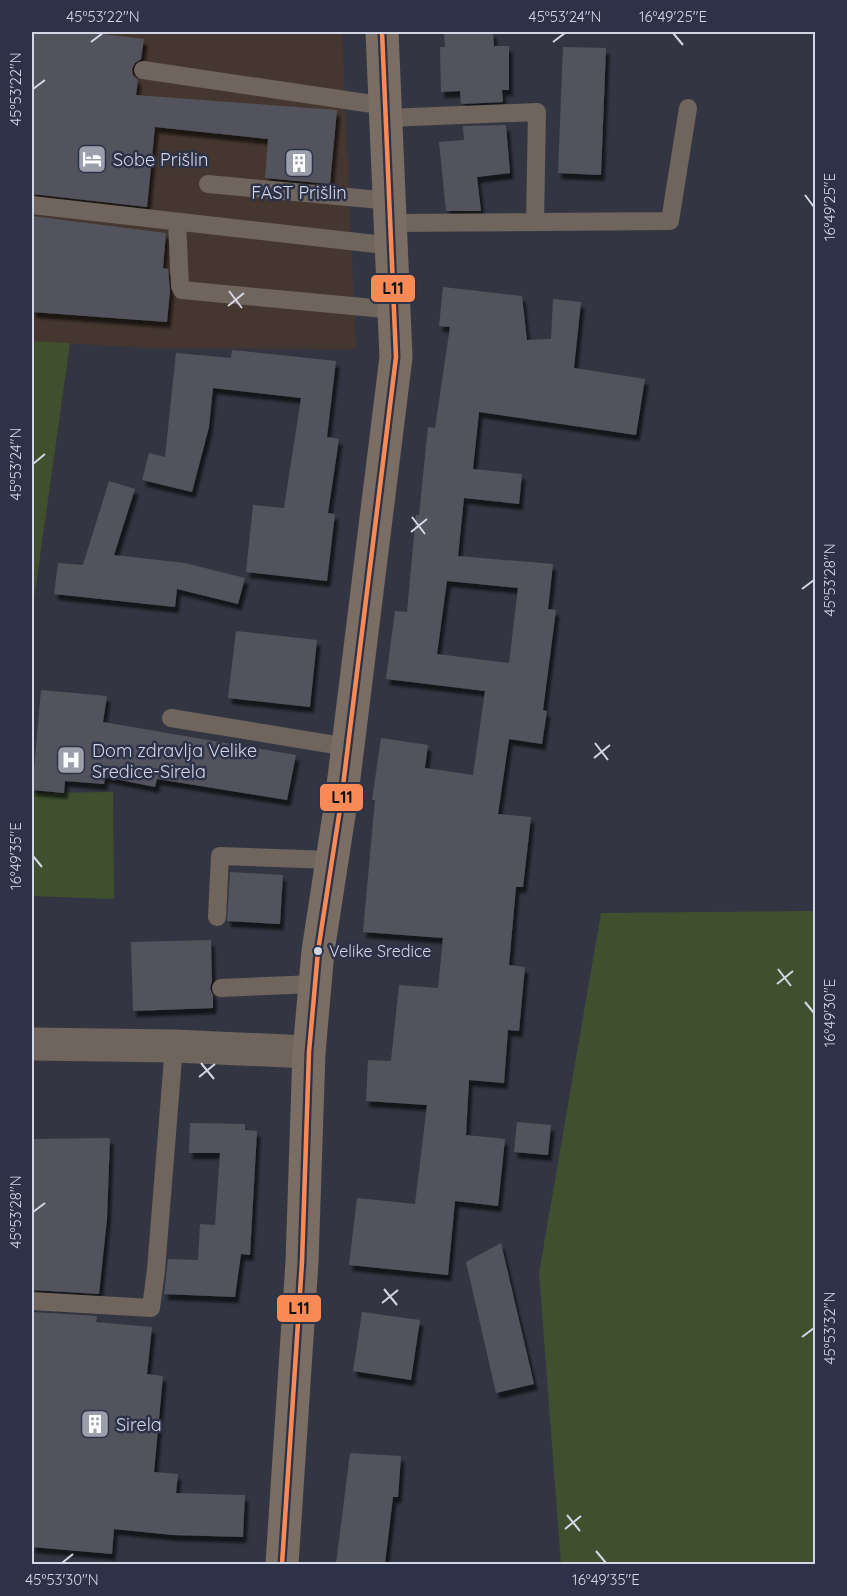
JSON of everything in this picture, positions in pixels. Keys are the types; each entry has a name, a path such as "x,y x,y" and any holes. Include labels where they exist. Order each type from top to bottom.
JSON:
{"main road":[{"path":"282,1564 302,1262 309,1052 318,951 348,747 396,357 382,32"}],"street":[{"path":"32,1044 174,1046 309,1052"}],"lane":[{"path":"142,70 386,112 537,112 535,222"},
{"path":"32,205 177,222 670,221 688,108"},
{"path":"208,184 392,223"},
{"path":"177,222 182,290 395,310"},
{"path":"171,718 348,747"},
{"path":"217,916 220,856 332,860"},
{"path":"221,988 315,984"},
{"path":"32,1300 151,1308 174,1046"}],"shaded area":[{"path":"32,32 342,32 356,349 145,348 32,341"}],"green space":[{"path":"32,341 70,343 34,599 32,599"},
{"path":"113,792 114,899 32,896 32,793"},
{"path":"815,911 815,1564 561,1564 539,1273 601,913"}],"building":[{"path":"32,32 86,32 144,39 141,59 132,69 133,75 138,80 136,95 337,110 330,184 265,178 268,139 155,127 147,207 32,194"},
{"path":"444,32 493,32 494,46 509,46 509,90 502,90 503,102 461,104 460,91 441,92 440,47 445,47"},
{"path":"563,47 606,48 601,175 558,173"},
{"path":"506,125 510,173 477,177 481,211 446,211 439,142 464,140 463,126"},
{"path":"32,216 166,233 163,268 168,269 170,291 167,322 32,312"},
{"path":"443,287 522,296 527,340 551,339 553,299 581,302 574,368 645,379 636,435 479,412 473,469 522,474 519,504 464,498 458,556 553,564 548,609 556,610 543,710 547,711 542,744 509,739 498,814 531,817 523,887 516,887 509,965 525,967 519,1031 508,1030 504,1083 469,1080 466,1135 505,1139 498,1206 455,1201 448,1275 349,1265 357,1198 415,1204 427,1105 366,1101 368,1060 391,1061 399,985 438,988 443,938 363,932 375,800 372,800 381,738 428,745 425,768 473,775 485,691 386,679 395,611 407,612 416,515 419,515 428,427 435,428 450,327 439,326","holes":["447,581 518,588 509,663 437,654"]},
{"path":"232,350 336,361 327,437 339,439 328,513 335,514 327,581 246,572 253,505 284,508 301,398 213,388 209,427 192,492 142,480 149,453 165,457 176,353 231,358"},
{"path":"109,481 135,489 114,555 185,563 245,578 238,604 177,589 175,607 54,594 58,563 83,565"},
{"path":"236,631 317,640 310,707 228,698"},
{"path":"41,690 107,696 103,722 296,755 287,800 157,779 155,787 105,777 104,784 65,781 64,793 32,790"},
{"path":"230,872 283,875 280,924 227,921"},
{"path":"211,940 212,981 210,988 213,995 213,1008 133,1011 131,942"},
{"path":"517,1122 551,1125 548,1155 514,1152"},
{"path":"190,1123 245,1124 245,1130 257,1131 250,1255 241,1254 235,1297 164,1294 168,1259 198,1260 200,1224 215,1225 220,1153 189,1153"},
{"path":"110,1138 107,1219 99,1294 32,1290 32,1139"},
{"path":"501,1243 534,1384 496,1393 466,1262"},
{"name":"Sirela","path":"32,1312 97,1316 96,1322 152,1327 147,1374 163,1376 154,1472 178,1474 176,1493 245,1495 243,1537 173,1535 114,1529 112,1554 32,1547"},
{"path":"362,1312 420,1320 411,1380 353,1371"},
{"path":"350,1453 401,1456 398,1497 393,1497 385,1564 336,1564"}],"transit line":[{"name":"L11","path":"282,1564 302,1262 309,1052 318,951 341,802 396,357 382,32"}],"place":[{"name":"Sobe Prišlin","path":"92,159"},
{"name":"FAST Prišlin","path":"299,163"},
{"name":"Dom zdravlja Velike Sredice-Sirela","path":"71,760"},
{"name":"Velike Sredice","path":"318,951"},
{"name":"Sirela","path":"95,1424"}]}
